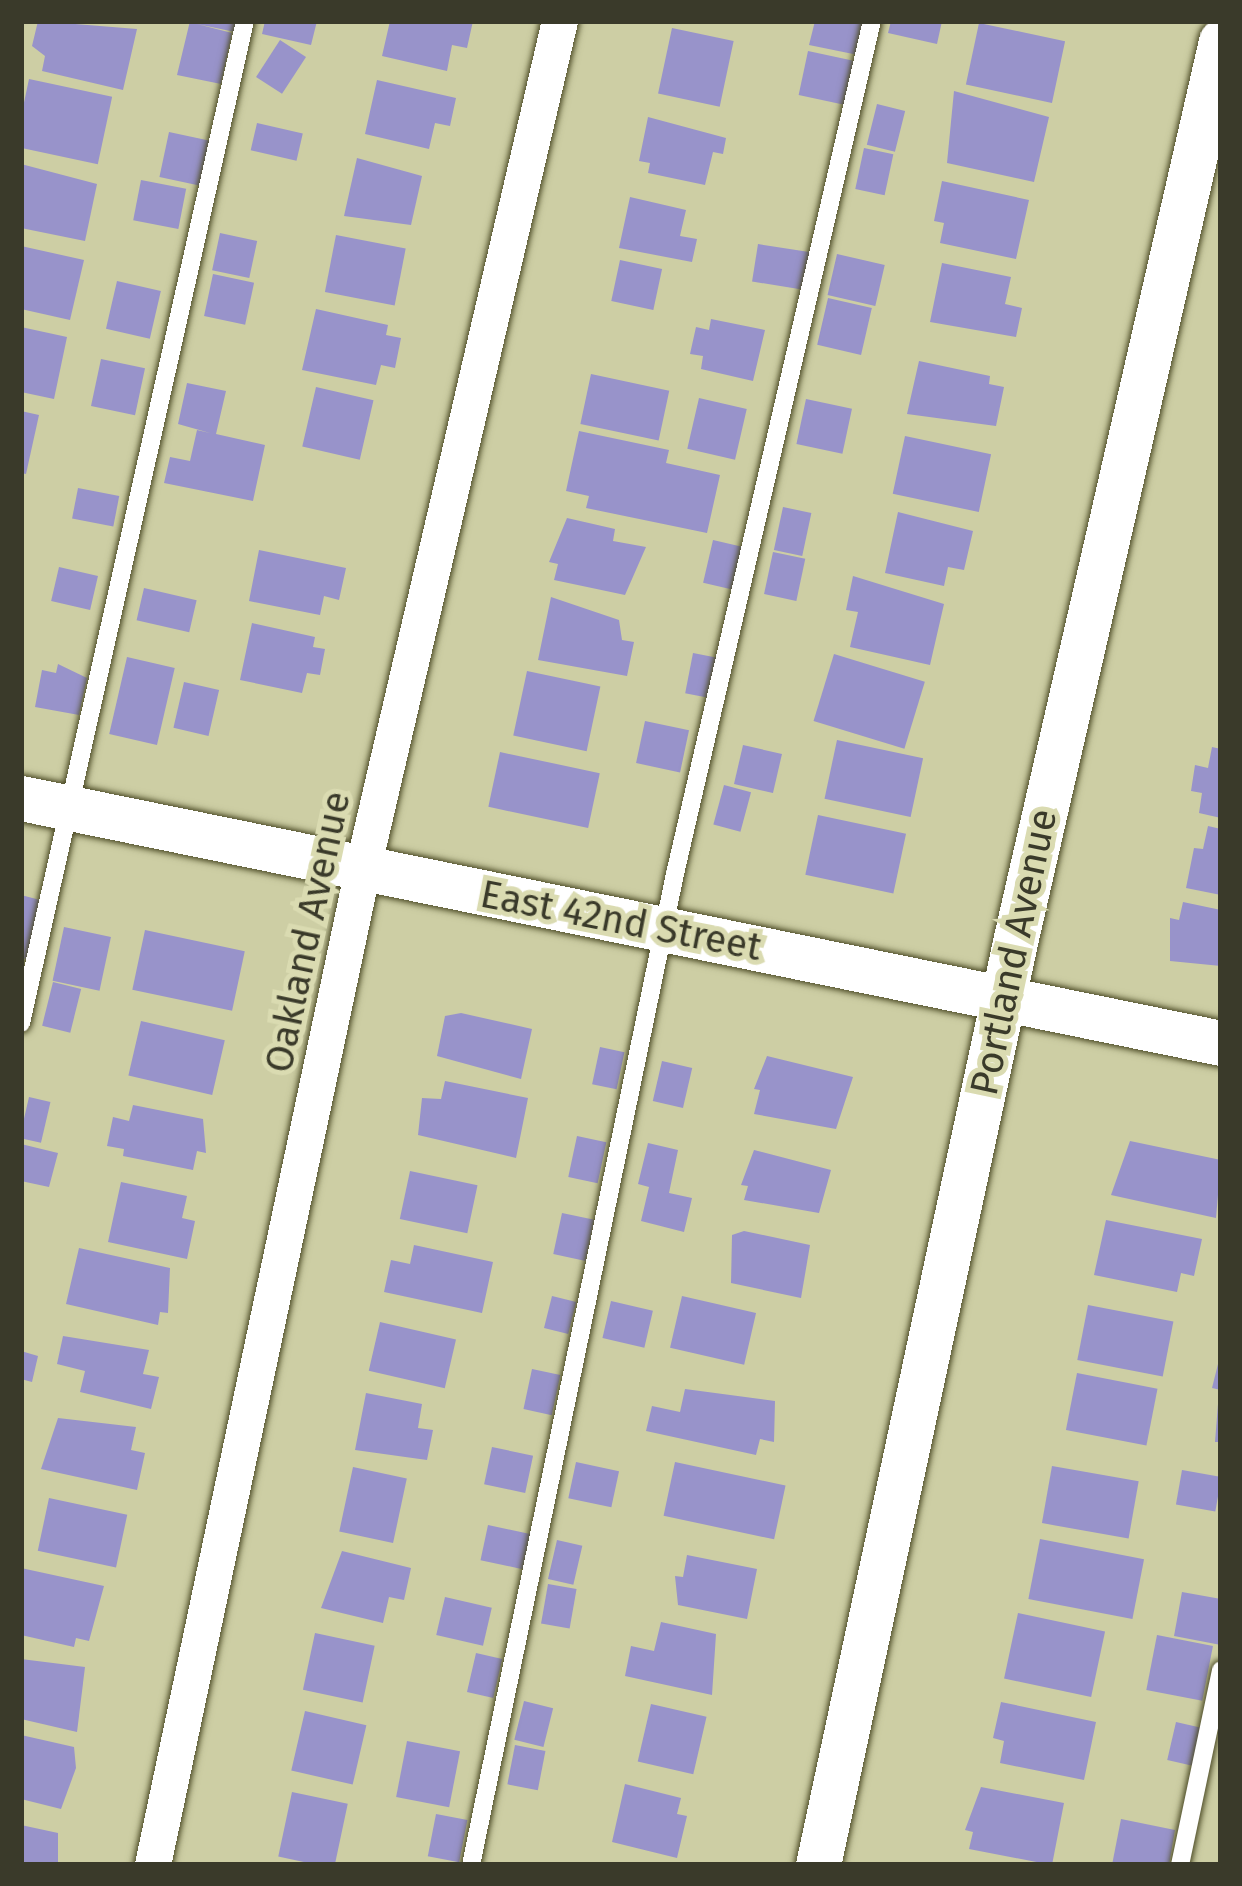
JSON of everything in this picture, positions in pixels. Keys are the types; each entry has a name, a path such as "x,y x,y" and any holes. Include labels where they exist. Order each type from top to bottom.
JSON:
{"street":[{"name":"Oakland Avenue","path":"153,1865 363,869 560,21"},
{"name":"Portland Avenue","path":"818,1865 1003,998 1221,40"},
{"name":"East 42nd Street","path":"21,798 1221,1043"}],"lane":[{"path":"21,1023 245,21"},
{"path":"470,1865 664,929 872,21"},
{"path":"1180,1865 1221,1670"}],"building":[{"path":"38,21 137,29 123,90 42,71 45,56 32,46"},
{"path":"190,21 237,21 235,32 197,24 232,33 221,84 177,75"},
{"path":"265,21 317,21 311,45 262,34"},
{"path":"390,21 473,21 467,48 452,45 447,71 382,56"},
{"path":"815,21 866,21 858,55 809,45"},
{"path":"891,21 942,21 937,44 888,33"},
{"path":"979,23 1065,41 1052,103 966,85"},
{"path":"672,28 734,41 720,107 658,94"},
{"path":"280,40 306,57 282,94 256,77"},
{"path":"808,51 857,61 848,105 799,95"},
{"path":"29,79 112,97 98,164 21,148 21,117"},
{"path":"377,80 456,98 450,126 435,123 429,149 365,134"},
{"path":"954,91 1049,117 1034,182 947,163"},
{"path":"877,104 905,111 895,152 867,145"},
{"path":"648,117 726,138 723,154 713,152 705,185 648,173 650,163 639,161"},
{"path":"257,123 303,134 296,161 251,150"},
{"path":"169,132 211,141 201,186 159,177"},
{"path":"864,148 893,154 885,195 855,189"},
{"path":"357,158 422,176 411,225 344,216"},
{"path":"21,164 97,184 85,241 21,228"},
{"path":"141,180 186,189 178,229 133,220"},
{"path":"942,181 1029,200 1016,259 940,243 944,223 934,221"},
{"path":"630,197 686,210 680,236 697,239 692,262 619,248"},
{"path":"220,233 257,241 249,278 212,270"},
{"path":"336,235 406,249 395,305 325,292"},
{"path":"758,244 812,253 806,290 752,282"},
{"path":"21,246 84,260 70,320 21,309"},
{"path":"837,254 885,265 875,306 828,295"},
{"path":"620,260 662,269 653,310 611,301"},
{"path":"942,263 1011,277 1005,304 1022,308 1016,337 930,322"},
{"path":"213,274 254,283 245,325 204,316"},
{"path":"117,281 161,291 150,339 106,329"},
{"path":"828,298 872,308 861,355 817,345"},
{"path":"316,309 388,325 386,335 401,338 395,368 381,365 376,385 302,370"},
{"path":"711,319 765,330 753,381 701,369 703,356 690,354 696,327 709,330"},
{"path":"21,327 67,337 54,399 21,392"},
{"path":"101,359 145,368 135,415 91,406"},
{"path":"919,361 990,376 989,384 1004,387 996,426 907,414"},
{"path":"591,374 669,391 659,441 580,424"},
{"path":"187,383 226,391 216,434 265,445 253,501 164,483 170,457 190,461 197,430 210,433 178,424"},
{"path":"316,387 373,400 360,460 302,446"},
{"path":"699,398 747,409 735,460 687,449"},
{"path":"806,399 852,409 842,454 796,444"},
{"path":"21,411 39,415 26,474 21,473"},
{"path":"579,431 669,450 666,463 720,475 707,533 586,508 589,496 566,491"},
{"path":"905,436 991,454 979,512 893,494"},
{"path":"78,488 119,496 113,526 72,518"},
{"path":"783,507 811,513 802,556 774,550"},
{"path":"898,512 973,531 964,570 948,567 944,586 885,573"},
{"path":"567,518 615,529 613,541 646,547 625,595 554,580 558,564 549,562"},
{"path":"713,540 744,547 734,590 703,583"},
{"path":"259,550 346,568 339,600 324,596 320,615 249,601"},
{"path":"773,552 805,559 796,601 764,594"},
{"path":"59,567 98,576 90,610 51,601"},
{"path":"853,576 944,604 930,665 850,647 858,612 846,610"},
{"path":"144,588 197,600 189,632 137,620"},
{"path":"551,597 619,620 622,640 634,642 627,676 538,660"},
{"path":"252,623 315,637 313,647 325,649 320,675 307,673 302,693 240,680"},
{"path":"693,653 719,658 711,698 685,693"},
{"path":"834,654 925,682 904,749 814,721"},
{"path":"127,657 175,668 157,745 109,734"},
{"path":"58,664 87,678 79,715 35,707 42,670 56,673"},
{"path":"527,671 600,687 587,751 513,736"},
{"path":"184,682 219,690 209,736 173,728"},
{"path":"645,721 689,730 680,772 636,763"},
{"path":"837,740 923,758 911,817 825,799"},
{"path":"743,745 782,754 773,793 734,784"},
{"path":"1212,747 1221,749 1221,818 1199,813 1202,793 1191,791 1195,765 1208,768"},
{"path":"500,752 600,773 588,828 488,807"},
{"path":"724,785 751,792 740,832 713,825"},
{"path":"818,815 906,834 893,893 805,875"},
{"path":"1208,826 1221,829 1221,895 1186,888 1194,848 1203,849"},
{"path":"21,895 40,900 27,959 21,958"},
{"path":"1183,902 1221,910 1221,966 1170,961 1170,918 1179,920"},
{"path":"64,927 111,937 100,991 53,981"},
{"path":"145,930 245,951 232,1011 132,990"},
{"path":"53,982 81,989 70,1033 42,1026"},
{"path":"461,1013 532,1029 521,1079 437,1056 445,1016"},
{"path":"141,1021 225,1040 212,1095 128,1076"},
{"path":"600,1047 624,1052 617,1089 592,1084"},
{"path":"767,1056 853,1077 836,1129 754,1114 760,1090 754,1089"},
{"path":"662,1061 692,1068 683,1108 653,1101"},
{"path":"445,1081 528,1098 516,1158 418,1135 422,1098 441,1099"},
{"path":"29,1097 50,1102 41,1143 21,1138"},
{"path":"133,1105 203,1119 206,1153 197,1151 193,1170 123,1156 124,1149 107,1146 113,1117 129,1121"},
{"path":"577,1136 606,1142 598,1183 568,1177"},
{"path":"1130,1141 1221,1160 1216,1218 1111,1195"},
{"path":"648,1143 678,1150 669,1193 692,1198 684,1232 641,1221 649,1187 638,1184"},
{"path":"21,1144 58,1153 49,1187 21,1181"},
{"path":"754,1150 831,1170 819,1213 744,1200 748,1186 741,1185"},
{"path":"410,1171 477,1185 467,1233 400,1219"},
{"path":"121,1182 187,1196 182,1218 195,1221 187,1259 108,1242"},
{"path":"562,1213 594,1220 586,1261 553,1254"},
{"path":"1106,1220 1202,1239 1194,1276 1181,1273 1177,1292 1094,1275"},
{"path":"744,1231 810,1245 801,1298 731,1283 732,1235"},
{"path":"414,1245 493,1262 482,1313 384,1292 391,1260 410,1264"},
{"path":"79,1248 170,1268 168,1313 160,1312 158,1325 66,1304"},
{"path":"552,1296 576,1302 568,1334 544,1328"},
{"path":"682,1296 756,1313 744,1365 670,1348"},
{"path":"611,1301 653,1311 644,1348 602,1338"},
{"path":"1088,1305 1173,1322 1163,1377 1077,1360"},
{"path":"380,1322 456,1340 445,1388 369,1371"},
{"path":"63,1336 149,1350 143,1374 159,1377 151,1409 80,1392 85,1371 57,1364"},
{"path":"21,1351 38,1356 32,1382 21,1379"},
{"path":"1221,1352 1221,1390 1212,1388"},
{"path":"532,1369 560,1375 552,1415 523,1409"},
{"path":"1077,1373 1157,1389 1146,1446 1066,1430"},
{"path":"685,1389 775,1401 774,1442 760,1439 756,1455 646,1431 652,1406 680,1412"},
{"path":"366,1393 422,1404 418,1428 433,1430 427,1460 355,1450"},
{"path":"1218,1404 1221,1442 1215,1442"},
{"path":"58,1418 136,1427 131,1450 145,1453 137,1490 41,1469"},
{"path":"492,1447 533,1456 525,1493 484,1484"},
{"path":"576,1462 619,1471 611,1507 568,1498"},
{"path":"675,1462 786,1485 774,1539 664,1516"},
{"path":"1052,1466 1139,1481 1129,1538 1042,1523"},
{"path":"353,1467 407,1478 393,1543 339,1532"},
{"path":"1182,1470 1221,1477 1215,1511 1176,1504"},
{"path":"49,1498 127,1515 116,1567 38,1551"},
{"path":"488,1525 530,1534 523,1569 481,1560"},
{"path":"1040,1539 1144,1559 1132,1619 1028,1599"},
{"path":"557,1540 582,1546 573,1585 548,1579"},
{"path":"342,1551 411,1568 404,1600 389,1597 383,1623 321,1608"},
{"path":"687,1555 757,1569 747,1619 678,1605 675,1576 683,1577"},
{"path":"21,1568 104,1586 89,1641 76,1638 74,1647 21,1635"},
{"path":"548,1584 577,1589 570,1628 541,1623"},
{"path":"1182,1592 1221,1599 1221,1645 1174,1636"},
{"path":"445,1597 492,1608 483,1646 436,1635"},
{"path":"1018,1613 1105,1632 1091,1697 1004,1679"},
{"path":"661,1622 716,1634 712,1695 625,1676 631,1646 654,1651"},
{"path":"315,1633 375,1646 363,1702 303,1690"},
{"path":"1157,1635 1213,1646 1202,1701 1146,1690"},
{"path":"476,1653 502,1659 493,1698 467,1692"},
{"path":"21,1659 85,1667 77,1732 21,1719"},
{"path":"524,1701 553,1708 543,1747 514,1740"},
{"path":"1001,1702 1096,1722 1084,1780 1000,1763 1004,1741 993,1738"},
{"path":"651,1704 707,1717 693,1774 638,1761"},
{"path":"305,1711 366,1725 353,1785 291,1770"},
{"path":"1176,1722 1202,1728 1194,1766 1167,1760"},
{"path":"21,1735 74,1747 76,1768 61,1809 21,1799"},
{"path":"407,1741 460,1751 449,1807 396,1797"},
{"path":"515,1745 545,1751 538,1790 507,1784"},
{"path":"625,1784 681,1798 677,1814 687,1816 677,1858 612,1842"},
{"path":"981,1787 1064,1803 1052,1865 969,1849 973,1832 965,1830"},
{"path":"292,1792 348,1804 335,1865 278,1857"},
{"path":"436,1814 467,1820 459,1862 428,1856"},
{"path":"1121,1819 1175,1830 1169,1865 1112,1865"},
{"path":"21,1825 58,1833 58,1865 21,1865"}]}
